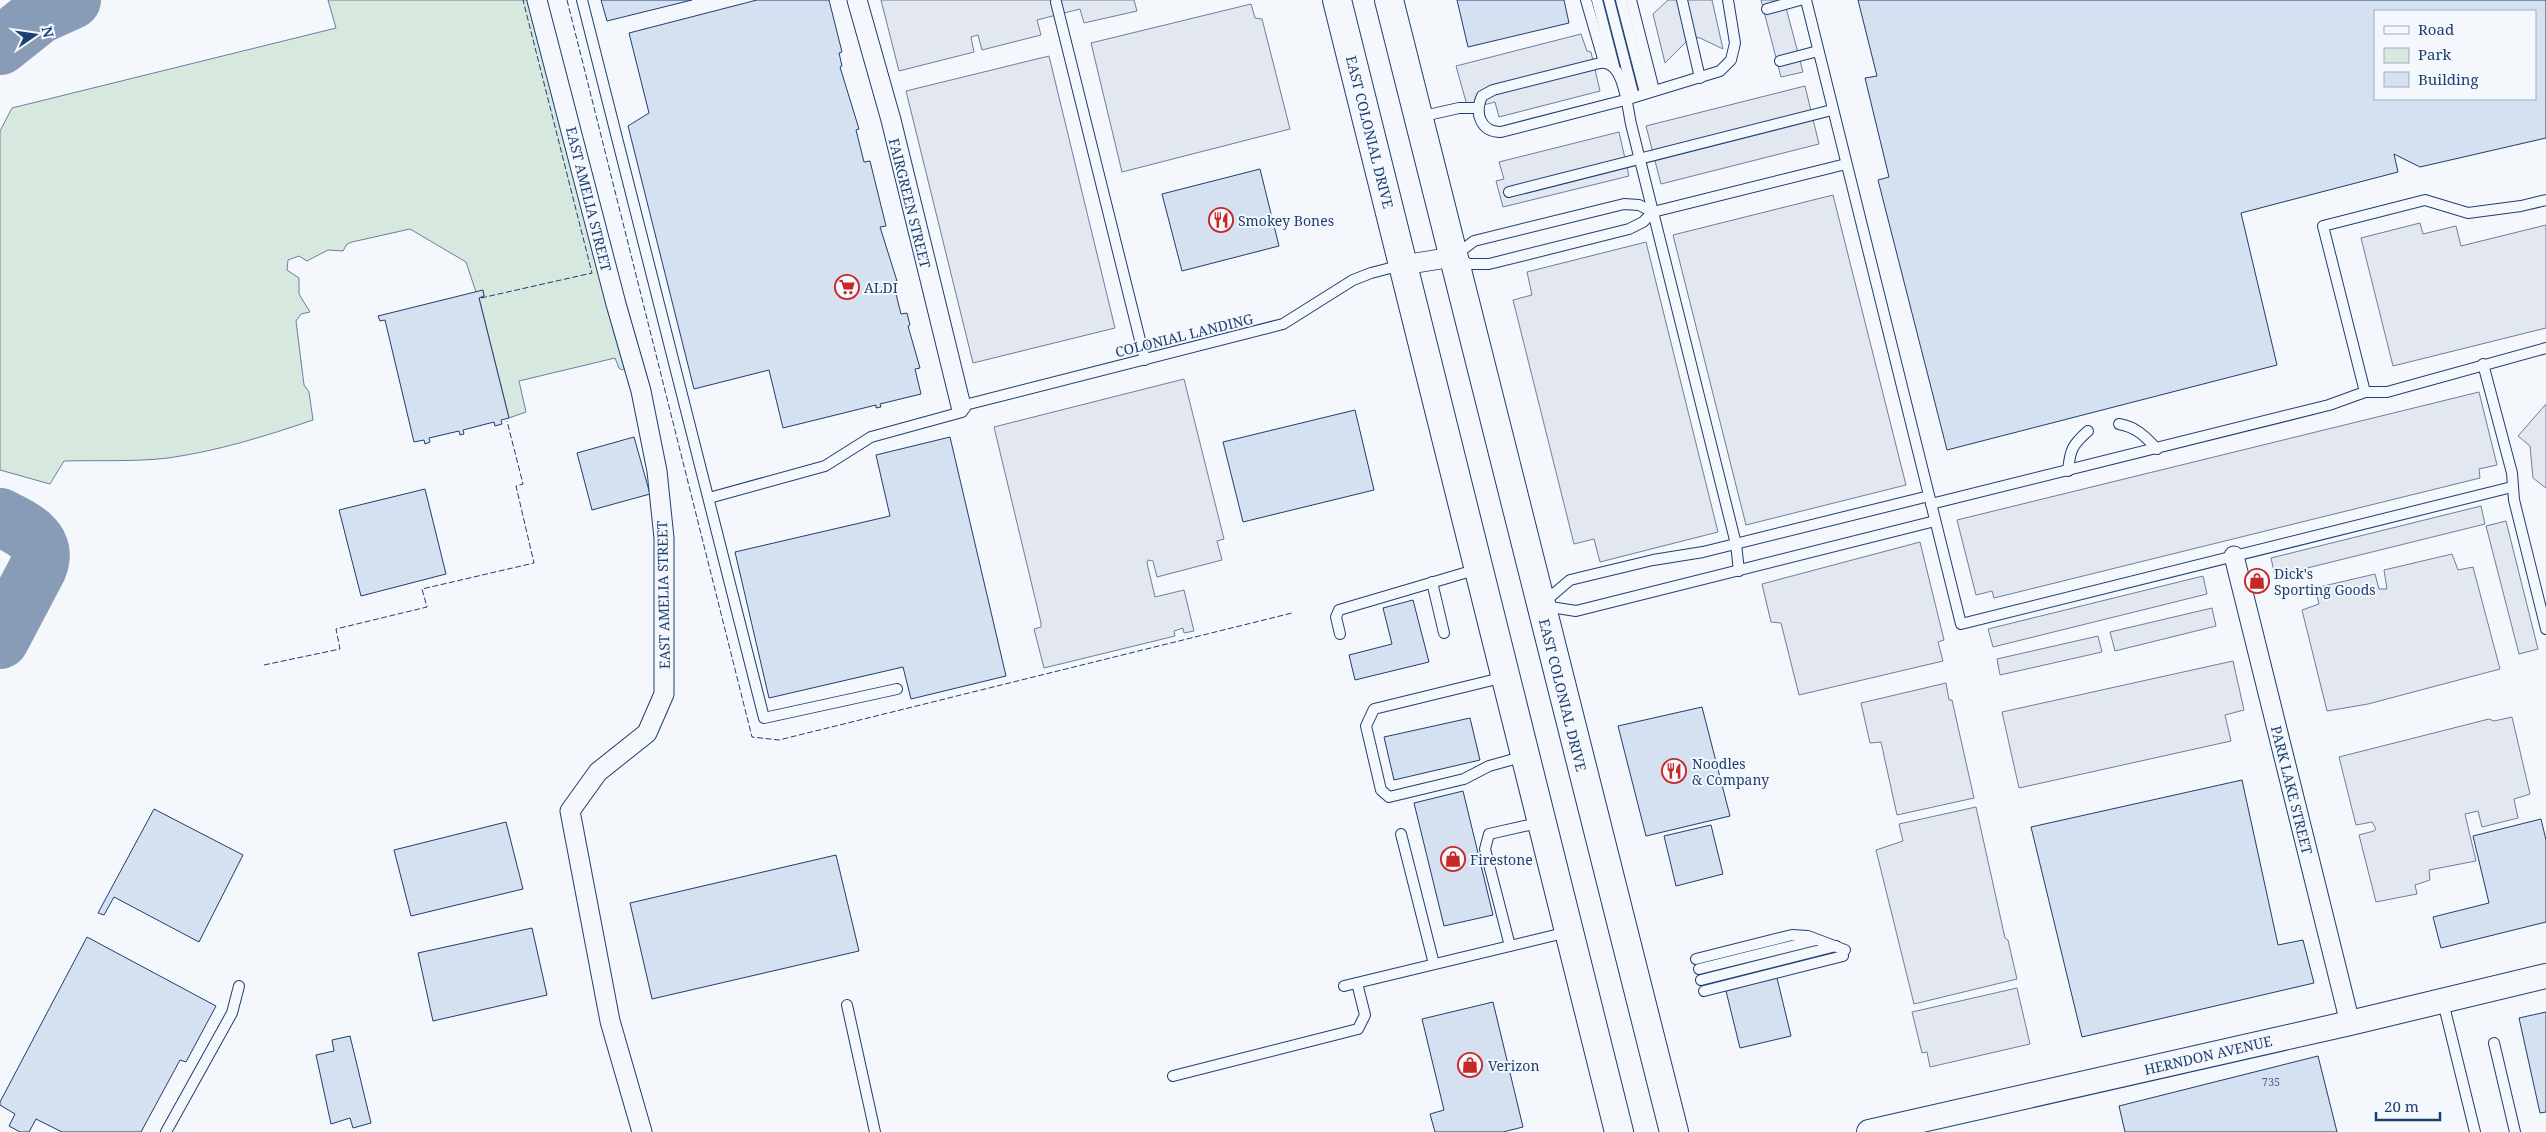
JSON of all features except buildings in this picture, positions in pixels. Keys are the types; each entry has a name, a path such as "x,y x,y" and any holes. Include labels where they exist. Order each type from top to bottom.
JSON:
{"highway":[{"name":"EAST COLONIAL DRIVE","path":"1336,0 1404,265 1618,1132"},
{"name":"EAST COLONIAL DRIVE","path":"1389,0 1674,1132"}],"street":[{"name":"EAST AMELIA STREET","path":"537,0 616,304 641,390 657,471 664,538 664,694 646,733 598,772 570,811 610,1020 642,1132"},
{"name":"FAIRGREEN STREET","path":"857,0 890,120 962,409"},
{"path":"1404,265 1453,257"},
{"name":"PARK LAKE STREET","path":"2234,556 2350,1023"},
{"name":"HERNDON AVENUE","path":"1869,1132 2443,1002 2546,976"}],"lane":[{"path":"582,0 764,718 897,689"},
{"path":"1586,0 1609,64 1620,75 1630,98"},
{"path":"1597,0 1609,64"},
{"path":"1609,0 1630,98 1640,159 1736,544 1739,571"},
{"path":"1621,0 1650,92"},
{"path":"1631,0 1650,92"},
{"path":"1682,0 1700,78"},
{"path":"1609,64 1493,90 1482,96 1478,108 1482,124 1487,129 1501,132 1630,98 1720,71 1731,60 1734,52 1734,34 1728,0"},
{"path":"1766,8 1800,0"},
{"path":"1806,0 1961,624 2512,487"},
{"path":"1056,2 1145,360"},
{"path":"1780,61 1818,51"},
{"path":"1418,118 1459,108 1478,108"},
{"path":"1509,192 1832,110"},
{"path":"1453,257 1470,264 1489,264 1629,229 1643,222 1653,212 1846,164"},
{"path":"2365,392 2323,226 2425,200 2468,213 2521,206 2546,200"},
{"path":"1453,257 1474,241 1624,204 1639,205 1653,212"},
{"name":"COLONIAL LANDING","path":"709,498 825,466 871,437 962,409 1283,324 1353,280 1371,273 1404,265"},
{"path":"1540,605 1570,580 1653,560 1736,544 2068,471 2329,405 2365,392 2387,392 2546,348"},
{"path":"2483,364 2512,473 2512,487 2546,629"},
{"path":"2118,424 2132,426 2143,434 2157,449"},
{"path":"2068,471 2070,453 2075,442 2088,431"},
{"path":"1540,605 1576,611 1935,520"},
{"path":"1340,634 1336,617 1339,610 1479,568"},
{"path":"1432,582 1444,633"},
{"path":"1506,676 1374,709 1366,726 1381,790 1389,797 1464,779 1489,766 1525,756"},
{"path":"1510,946 1485,849 1489,834 1542,822"},
{"path":"1401,834 1434,964"},
{"path":"1344,986 1569,932"},
{"path":"1697,964 1792,935 1818,939 1841,951"},
{"path":"1701,980 1841,951"},
{"path":"1704,991 1841,951"},
{"path":"1173,1076 1358,1028 1365,1014 1357,983"},
{"path":"166,1132 232,1013 239,986"},
{"path":"2443,1002 2475,1132"},
{"path":"847,1005 875,1132"},
{"path":"2494,1043 2515,1132"}],"green space":[{"path":"328,0 531,0 628,367 622,370 619,368 615,358 519,381 526,412 509,418 479,298 484,296 483,291 476,292 466,262 410,229 352,242 347,244 343,251 328,250 307,261 299,256 288,260 287,270 299,278 299,294 310,312 301,314 296,321 304,385 309,392 313,420 242,442 187,455 142,460 64,461 50,484 0,470 0,131 12,108 336,28"}],"shaded area":[{"path":"881,0 1134,0 1137,11 1084,23 1080,9 1037,20 1041,35 982,50 978,35 971,37 974,52 899,71"},
{"path":"1668,0 1712,0 1723,49 1700,38 1691,37 1665,63 1653,14"},
{"path":"1761,0 1784,0 1803,72 1781,77"},
{"path":"1251,4 1255,18 1262,19 1290,129 1122,172 1091,43"},
{"path":"1581,34 1587,51 1591,52 1600,91 1499,117 1495,102 1468,109 1456,66"},
{"path":"1049,56 1115,328 973,363 906,91"},
{"path":"1805,86 1819,144 1661,184 1646,126"},
{"path":"1619,132 1629,176 1503,207 1496,181 1504,179 1499,162"},
{"path":"1833,195 1906,485 1746,525 1673,235"},
{"path":"2420,223 2423,234 2456,226 2461,246 2546,225 2546,328 2393,366 2361,238"},
{"path":"1646,242 1718,532 1600,562 1594,539 1574,544 1513,300 1532,295 1527,272"},
{"path":"1184,379 1224,539 1217,541 1222,560 1157,577 1153,561 1148,560 1147,563 1155,597 1184,590 1194,631 1184,633 1183,628 1174,631 1175,636 1044,668 1034,629 1041,627 1041,623 994,427"},
{"path":"2479,392 2497,465 2479,469 2480,478 1994,598 1992,591 1976,595 1957,520"},
{"path":"2546,404 2546,488 2533,478 2530,446 2518,436"},
{"path":"2481,506 2485,524 2275,576 2271,558"},
{"path":"2506,521 2538,649 2519,654 2486,526"},
{"path":"1920,542 1944,640 1938,642 1943,661 1799,695 1781,623 1771,622 1762,584"},
{"path":"2452,554 2458,570 2473,567 2500,669 2368,704 2327,711 2302,610 2319,604 2315,588 2375,574 2379,589 2387,589 2384,570"},
{"path":"2203,576 2207,594 1993,647 1988,629"},
{"path":"2212,608 2216,626 2115,651 2110,632"},
{"path":"2098,636 2102,652 2000,675 1997,659"},
{"path":"2233,661 2244,710 2225,715 2231,741 2019,788 2002,712"},
{"path":"1946,683 1949,700 1952,700 1974,798 1897,815 1881,742 1870,743 1861,703"},
{"path":"2512,717 2530,794 2514,799 2518,818 2482,827 2478,811 2465,814 2476,861 2429,870 2430,880 2415,885 2417,894 2376,902 2359,835 2376,829 2372,822 2356,825 2339,757 2489,719 2494,721"},
{"path":"1976,807 2005,938 2008,940 2017,979 1914,1004 1876,850 1903,841 1899,824"},
{"path":"2017,988 2030,1044 1930,1067 1927,1052 1922,1053 1912,1012"}],"taxiway":[{"path":"0,46 39,15 72,0"},
{"path":"0,517 31,536 37,542 41,558 38,568 0,640"}],"fence":[{"path":"481,298 592,273 523,0"},
{"path":"567,0 752,737 779,740 1292,613"},
{"path":"264,665 340,649 336,629 427,607 422,589 534,563 516,486 523,484 507,421"}],"place":[{"name":"Smokey Bones","path":"1221,220"},
{"name":"ALDI","path":"847,287"},
{"name":"Dick's Sporting Goods","path":"2257,581"},
{"name":"Noodles & Company","path":"1674,771"},
{"name":"Firestone","path":"1453,859"},
{"name":"Verizon","path":"1470,1065"}]}
